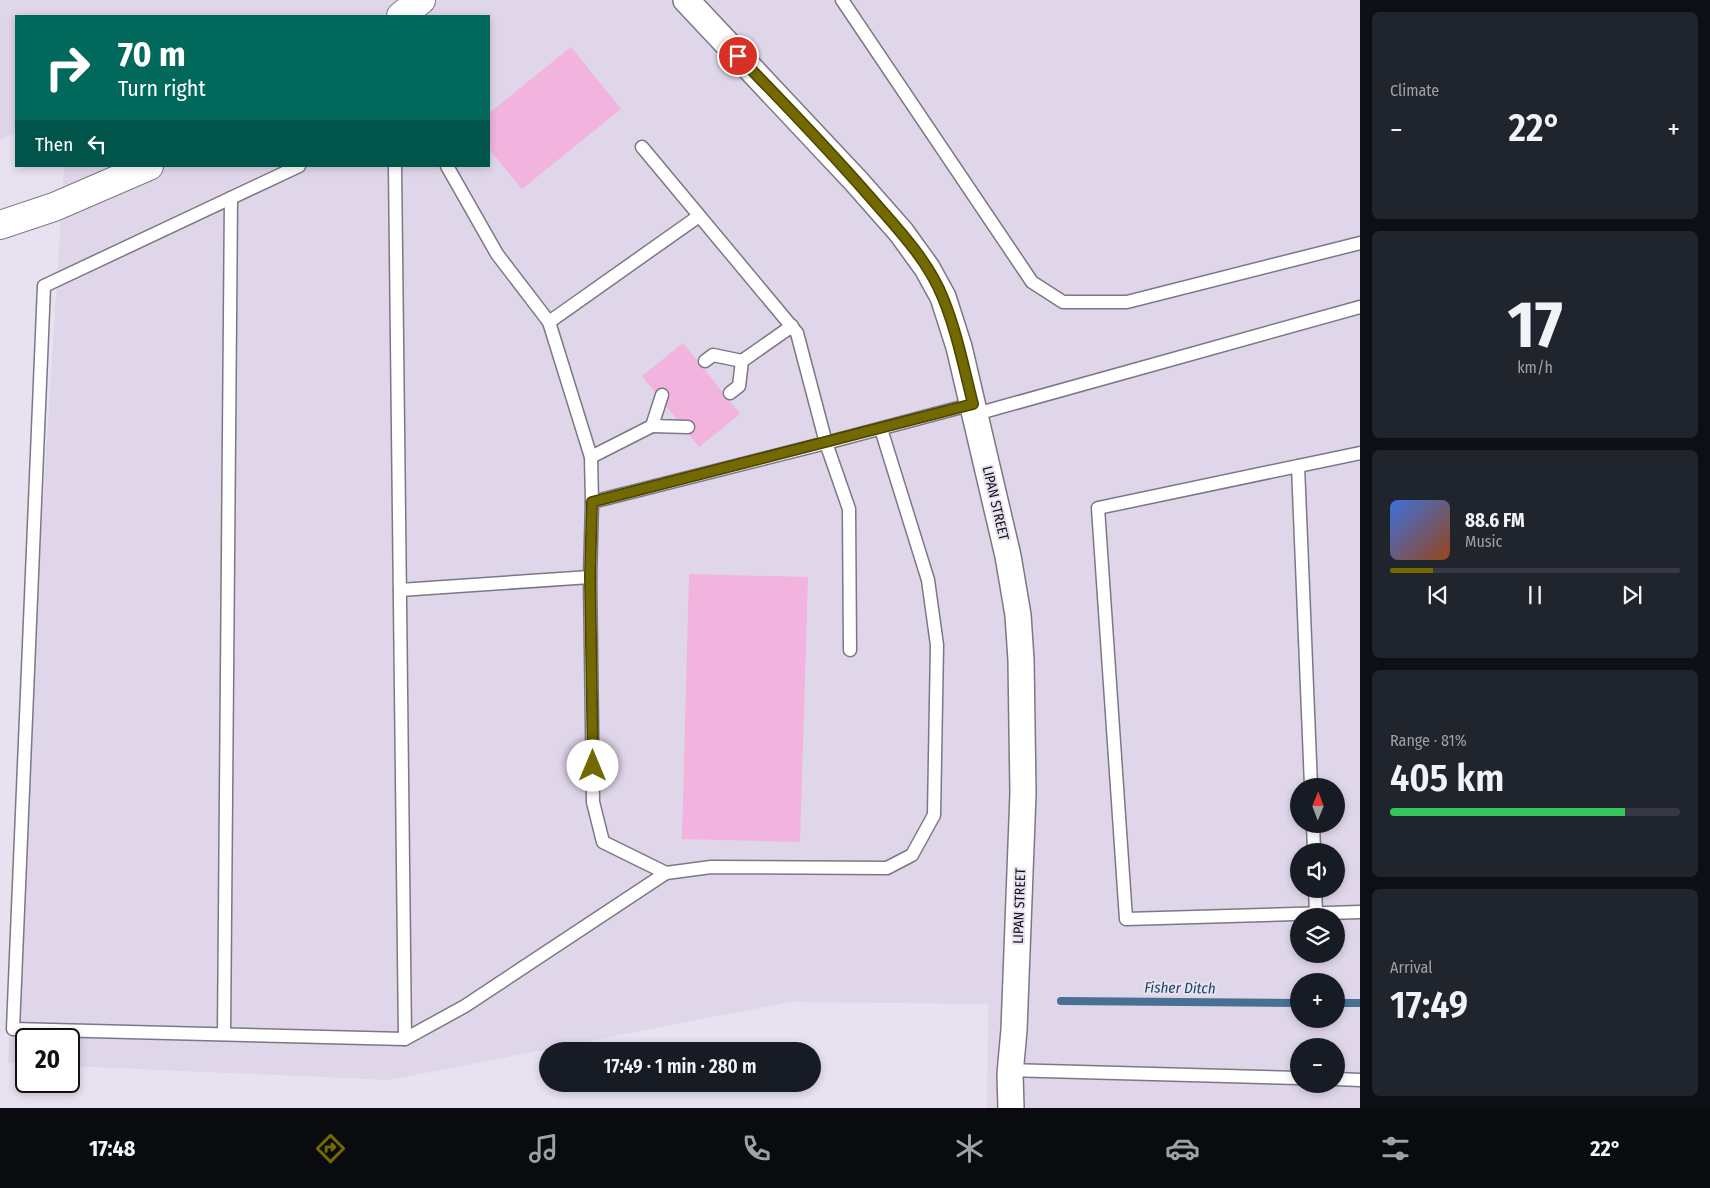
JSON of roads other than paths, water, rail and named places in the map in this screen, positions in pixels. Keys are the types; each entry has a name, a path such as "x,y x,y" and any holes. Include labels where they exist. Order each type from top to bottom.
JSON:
{"street":[{"path":"402,15 421,0"},
{"name":"LIPAN STREET","path":"686,0 856,181 906,239 943,297 959,347 1008,556 1018,615 1023,793 1011,1108"},
{"path":"0,225 54,207 147,167"}],"lane":[{"path":"842,0 1032,282 1063,302 1127,302 1360,243"},
{"path":"642,146 798,332 826,443 849,509 850,650"},
{"path":"297,167 44,286 14,1029 405,1039 465,1006 666,873 711,868 887,868 912,855 934,815 936,636 928,580 881,429"},
{"path":"395,167 405,1039"},
{"path":"448,167 497,254 549,322 591,457 590,577 593,802 603,842 666,873"},
{"path":"224,1034 231,198"},
{"path":"549,322 699,216"},
{"path":"592,502 881,429 974,409 1360,307"},
{"path":"730,394 739,386 742,361 792,326"},
{"path":"705,361 713,354 742,361"},
{"path":"652,426 662,395"},
{"path":"591,457 652,426 688,427"},
{"path":"1290,914 1126,919 1098,508 1360,453"},
{"path":"1298,466 1311,778"},
{"path":"400,590 590,577"},
{"path":"1345,912 1360,912"},
{"path":"1011,1070 1290,1078"},
{"path":"1345,1079 1360,1080"}],"waterway":[{"name":"Fisher Ditch","path":"1061,1001 1290,1003"},
{"name":"Fisher Ditch","path":"1345,1003 1360,1003"}]}
